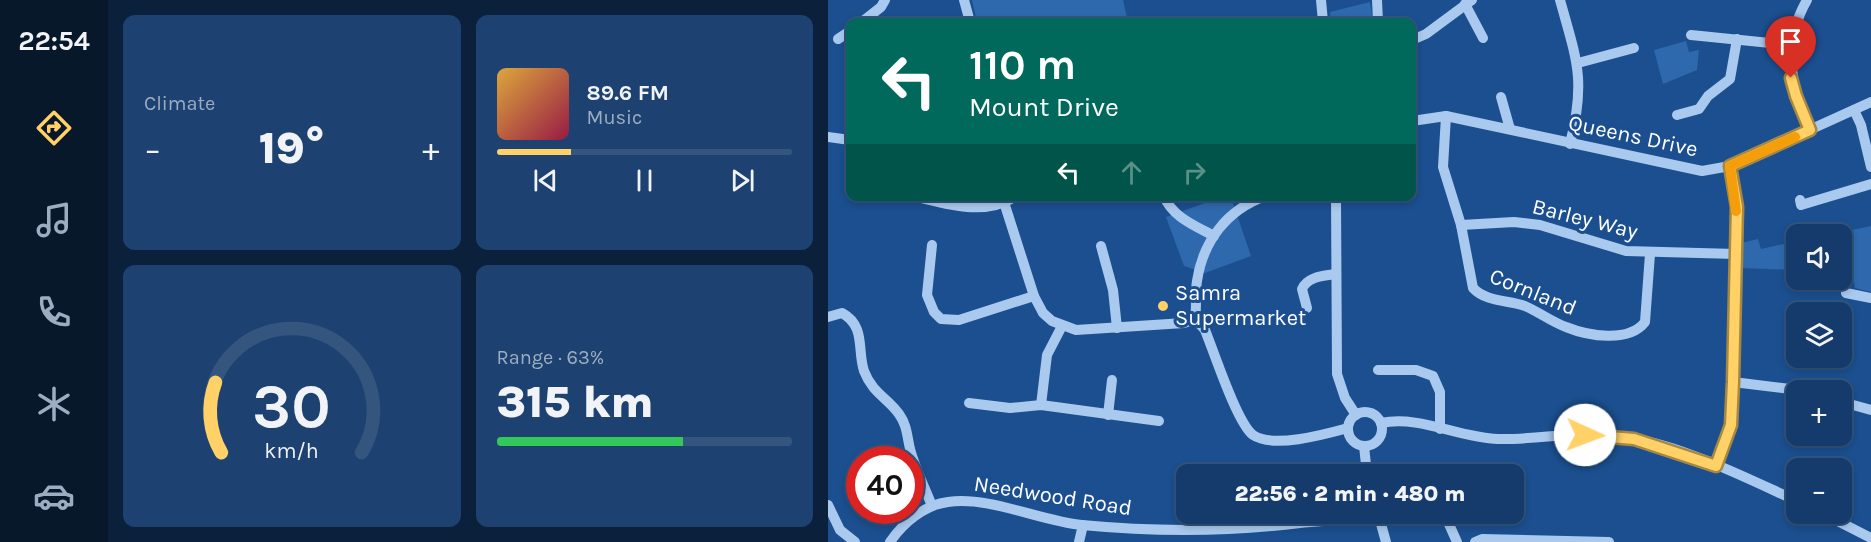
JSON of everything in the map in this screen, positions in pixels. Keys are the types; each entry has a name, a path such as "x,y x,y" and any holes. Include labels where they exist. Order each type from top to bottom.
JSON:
{"street":[{"path":"867,18 881,7 885,0"},
{"path":"964,0 969,18"},
{"path":"1321,0 1323,18"},
{"path":"1377,0 1378,18"},
{"path":"1560,0 1578,63 1580,94 1570,144"},
{"path":"1807,0 1800,11 1791,45 1791,78 1810,130"},
{"path":"1416,38 1426,34 1468,2 1483,38"},
{"path":"838,39 846,34"},
{"path":"1691,35 1791,45"},
{"path":"1677,115 1698,109 1708,96 1730,79 1737,39"},
{"path":"1578,63 1634,48"},
{"path":"1501,97 1510,129"},
{"name":"Queens Drive","path":"1416,120 1446,116 1685,170 1702,171 1730,166 1871,102"},
{"path":"1854,110 1861,125 1871,167"},
{"name":"Cornland","path":"1446,116 1443,167 1461,225 1472,282 1479,294 1526,306 1564,327 1595,334 1631,333 1640,329 1645,322 1650,254"},
{"path":"828,137 846,139"},
{"path":"1716,466 1731,425 1737,207 1730,166"},
{"path":"1800,200 1801,205 1871,184"},
{"path":"939,201 976,208 1000,201"},
{"path":"1003,201 1034,296 1043,313 1062,326 1076,330 1117,328 1184,323 1195,319"},
{"path":"1166,201 1181,218 1214,236"},
{"path":"1249,201 1233,212 1214,236 1197,278 1195,319 1205,330 1240,417 1253,435 1275,441 1348,428"},
{"path":"1336,201 1337,374 1345,398 1356,415"},
{"name":"Barley Way","path":"1461,225 1514,222 1540,225 1607,247 1650,254 1736,254"},
{"path":"932,244 927,295 934,312 941,318 959,320 1034,296"},
{"path":"1101,246 1113,290 1117,328"},
{"path":"1307,308 1302,289 1305,284 1310,279 1336,274"},
{"path":"1846,293 1871,298"},
{"path":"828,317 842,314 855,324 862,345 863,369 878,396 899,414 906,428 910,448 932,506"},
{"path":"1041,405 1047,355 1062,326"},
{"path":"1378,370 1416,370 1433,376 1440,392 1440,429"},
{"path":"1108,415 1112,380"},
{"path":"1733,382 1786,388"},
{"path":"969,404 1010,408 1041,405 1162,422"},
{"path":"1852,405 1871,410"},
{"path":"1364,412 1375,415 1381,423 1380,439 1364,446 1350,438 1348,428 1356,415 1364,412"},
{"path":"1381,423 1396,420 1497,439 1612,435 1656,445 1716,466 1786,496"},
{"path":"1364,446 1366,464"},
{"name":"Needwood Road","path":"890,542 902,527 932,506 946,502 968,502 1083,525 1139,530 1222,531 1294,524"},
{"path":"828,506 840,530 855,542"},
{"path":"1381,524 1386,542"},
{"path":"1449,524 1457,542"},
{"path":"1844,524 1871,538"},
{"path":"1079,542 1083,525"},
{"path":"1475,542 1482,539 1609,542"}],"shaded area":[{"path":"972,0 1123,0 1127,18 976,18"},
{"path":"1370,2 1372,18 1331,18 1330,12"},
{"path":"1686,41 1689,52 1699,50 1697,70 1663,84 1654,50"},
{"path":"1211,201 1236,201 1233,203 1251,256 1205,273 1184,266 1166,217"},
{"path":"1871,226 1871,292 1855,288 1852,282 1852,230"},
{"path":"1758,239 1761,249 1786,243 1786,270 1740,268 1741,243"}],"slow traffic":[{"path":"1736,211 1734,182 1730,166 1795,137"}],"place":[{"name":"Samra Supermarket","path":"1163,306"}],"route":[{"path":"1585,435 1612,435 1634,439 1716,466 1731,425 1737,207 1730,166 1810,130 1791,78"}]}
